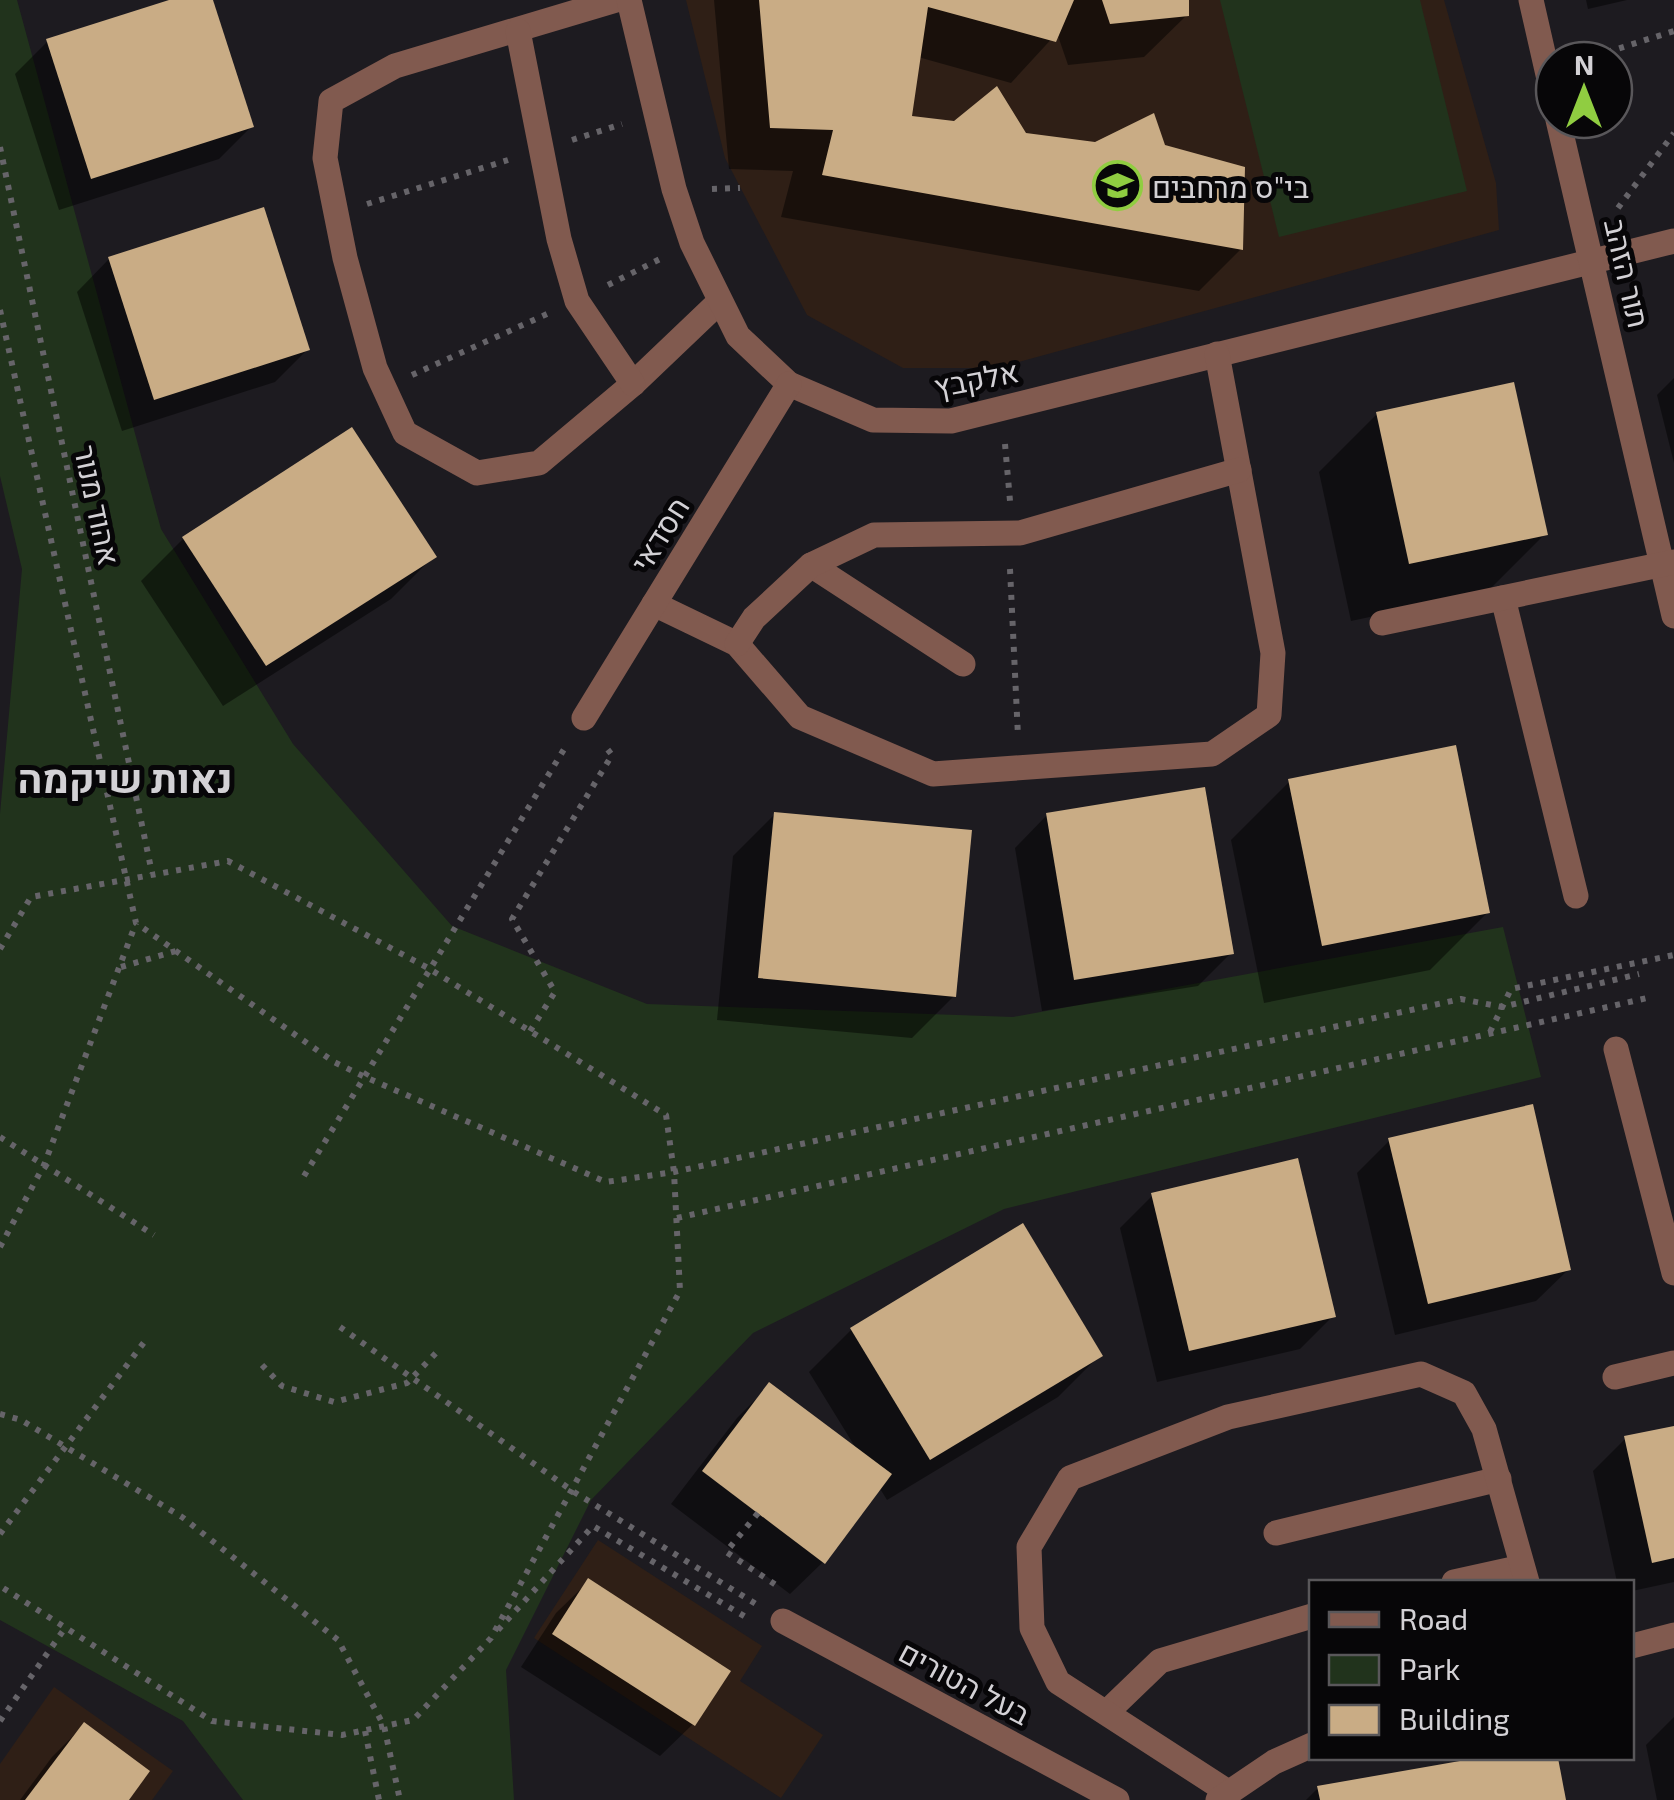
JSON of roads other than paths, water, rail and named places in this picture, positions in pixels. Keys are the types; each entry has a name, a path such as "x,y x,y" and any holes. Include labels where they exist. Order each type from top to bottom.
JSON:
{"street":[{"path":"616,0 395,66 331,101 325,158 336,213 384,388 405,433 477,472 539,464 633,384 719,302"},
{"name":"אלקבץ","path":"629,0 674,189 692,243 738,336 789,384 873,420 951,420 1674,241"},
{"path":"1530,0 1540,40"},
{"path":"518,31 576,301 633,384"},
{"name":"תור הזהב","path":"1563,140 1668,563 1674,616"},
{"path":"654,604 736,644 800,718 933,774 1212,754 1269,715 1274,652 1217,354"},
{"name":"חסדאי","path":"584,718 789,384"},
{"path":"736,644 754,618 811,565 874,535 1009,534 1239,470"},
{"path":"1382,623 1668,563"},
{"path":"811,565 962,664"},
{"path":"1503,598 1576,896"},
{"path":"1616,1049 1674,1272"},
{"path":"1615,1378 1674,1363"},
{"path":"1309,1748 1223,1796 1107,1712 1058,1682 1032,1628 1029,1547 1070,1478 1228,1417 1421,1374 1464,1392 1484,1429 1524,1574 1472,1580"},
{"path":"1276,1534 1500,1479"},
{"path":"1107,1712 1160,1662 1254,1630 1309,1617"},
{"name":"בעל הטורים","path":"783,1621 1117,1800"},
{"path":"1634,1645 1674,1635"}],"place":[{"name":"בי\"ס מרחבים","path":"1117,186"}],"district":[{"name":"נאות שיקמה","path":"125,777"}]}
